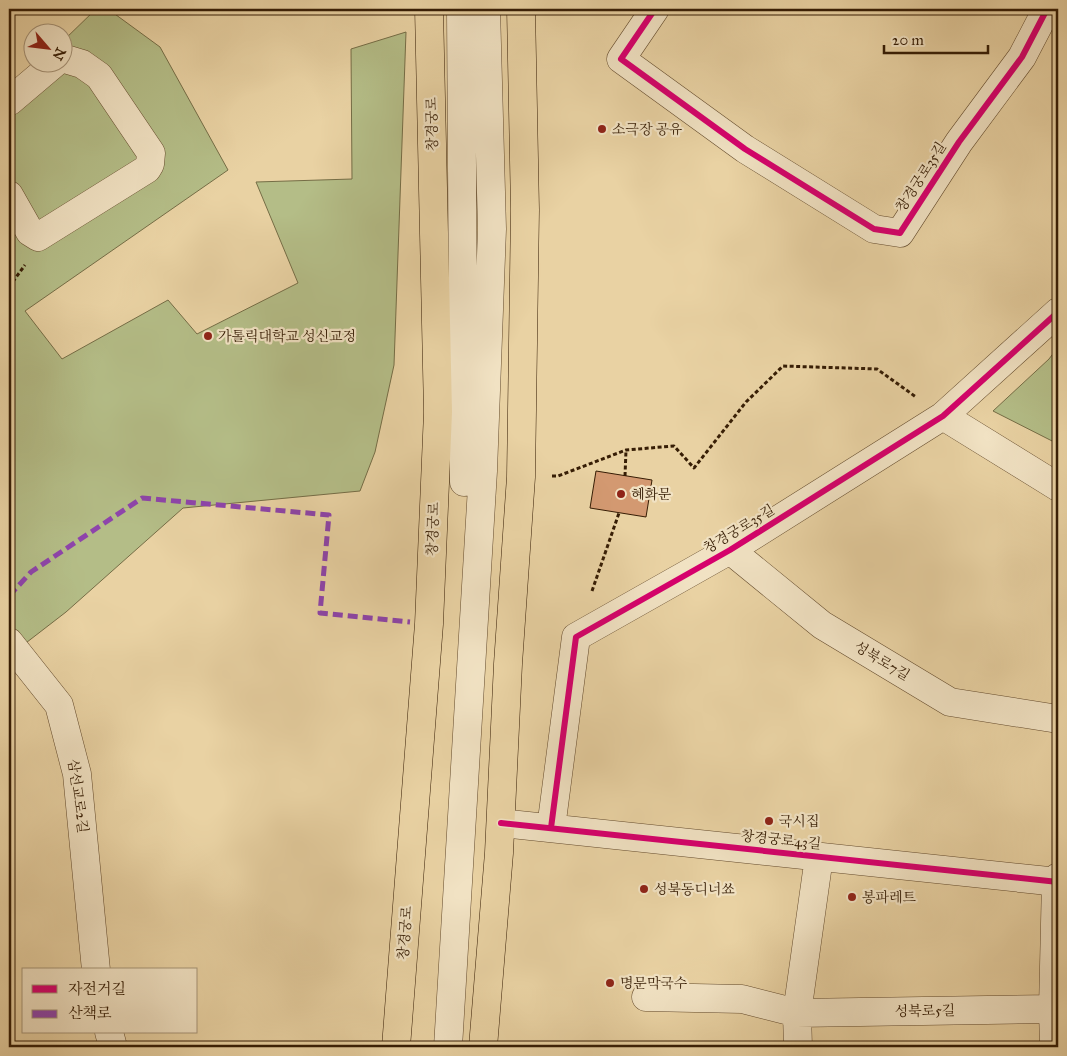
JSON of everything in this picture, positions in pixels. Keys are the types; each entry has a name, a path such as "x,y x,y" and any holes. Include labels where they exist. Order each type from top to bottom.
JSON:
{"main road":[{"name":"창경궁로","path":"396,1047 429,624 438,412 430,9"},
{"path":"483,1047 501,823 508,664 521,476 525,210 521,9"}],"street":[{"path":"433,1047 465,469 461,9"},
{"path":"448,1047 483,470 492,229 486,9"},
{"name":"창경궁로35길","path":"654,9 621,59 746,149 874,229 900,233 959,142 1022,57 1047,9"},
{"path":"9,195 30,232 38,237 147,169 150,164 151,153 99,76 82,64 72,61"},
{"path":"9,101 44,72"},
{"name":"창경궁로35길","path":"576,637 730,550 943,416 1058,312"},
{"path":"943,416 1058,487"},
{"name":"성북로7길","path":"730,550 822,625 950,702 1058,719"},
{"path":"551,828 576,637"},
{"name":"삼선교로2길","path":"9,642 59,705 77,774 96,968"},
{"name":"창경궁로43길","path":"501,823 1057,880"},
{"path":"798,1047 797,1013 819,856"},
{"path":"1054,1047 1053,1009 1057,880"},
{"name":"성북로5길","path":"646,997 742,998 797,1013 1053,1009"},
{"path":"109,1034 113,1047"}],"path":[{"path":"521,476 558,476 626,450 674,446 694,468 746,402 782,366 877,369 943,416"},
{"path":"625,476 626,450"},
{"path":"576,637 618,513"}],"green space":[{"name":"가톨릭대학교 성신교정","path":"96,9 108,9 160,47 228,170 25,311 62,359 168,300 197,334 298,283 256,182 352,179 351,49 406,32 394,365 375,452 360,491 183,508 66,612 9,656 9,92 44,72 72,72 72,32"},
{"path":"1058,347 1058,444 993,411 1049,359"}],"building":[{"name":"혜화문","path":"596,471 652,480 646,517 590,508"}],"marked path":[{"path":"9,596 31,572 142,498 329,515 320,613 410,622"}],"cycle path":[{"path":"655,9 621,59 745,149 874,229 900,233 959,142 1022,57 1047,9"},
{"path":"551,828 576,637 730,550 943,416 1058,312"},
{"path":"501,823 1058,882"}],"place":[{"name":"소극장 공유","path":"602,129"},
{"name":"가톨릭대학교 성신교정","path":"208,336"},
{"name":"혜화문","path":"621,494"},
{"name":"국시집","path":"769,821"},
{"name":"성북동디너쑈","path":"644,889"},
{"name":"봉파레트","path":"852,897"},
{"name":"명문막국수","path":"610,983"}]}
